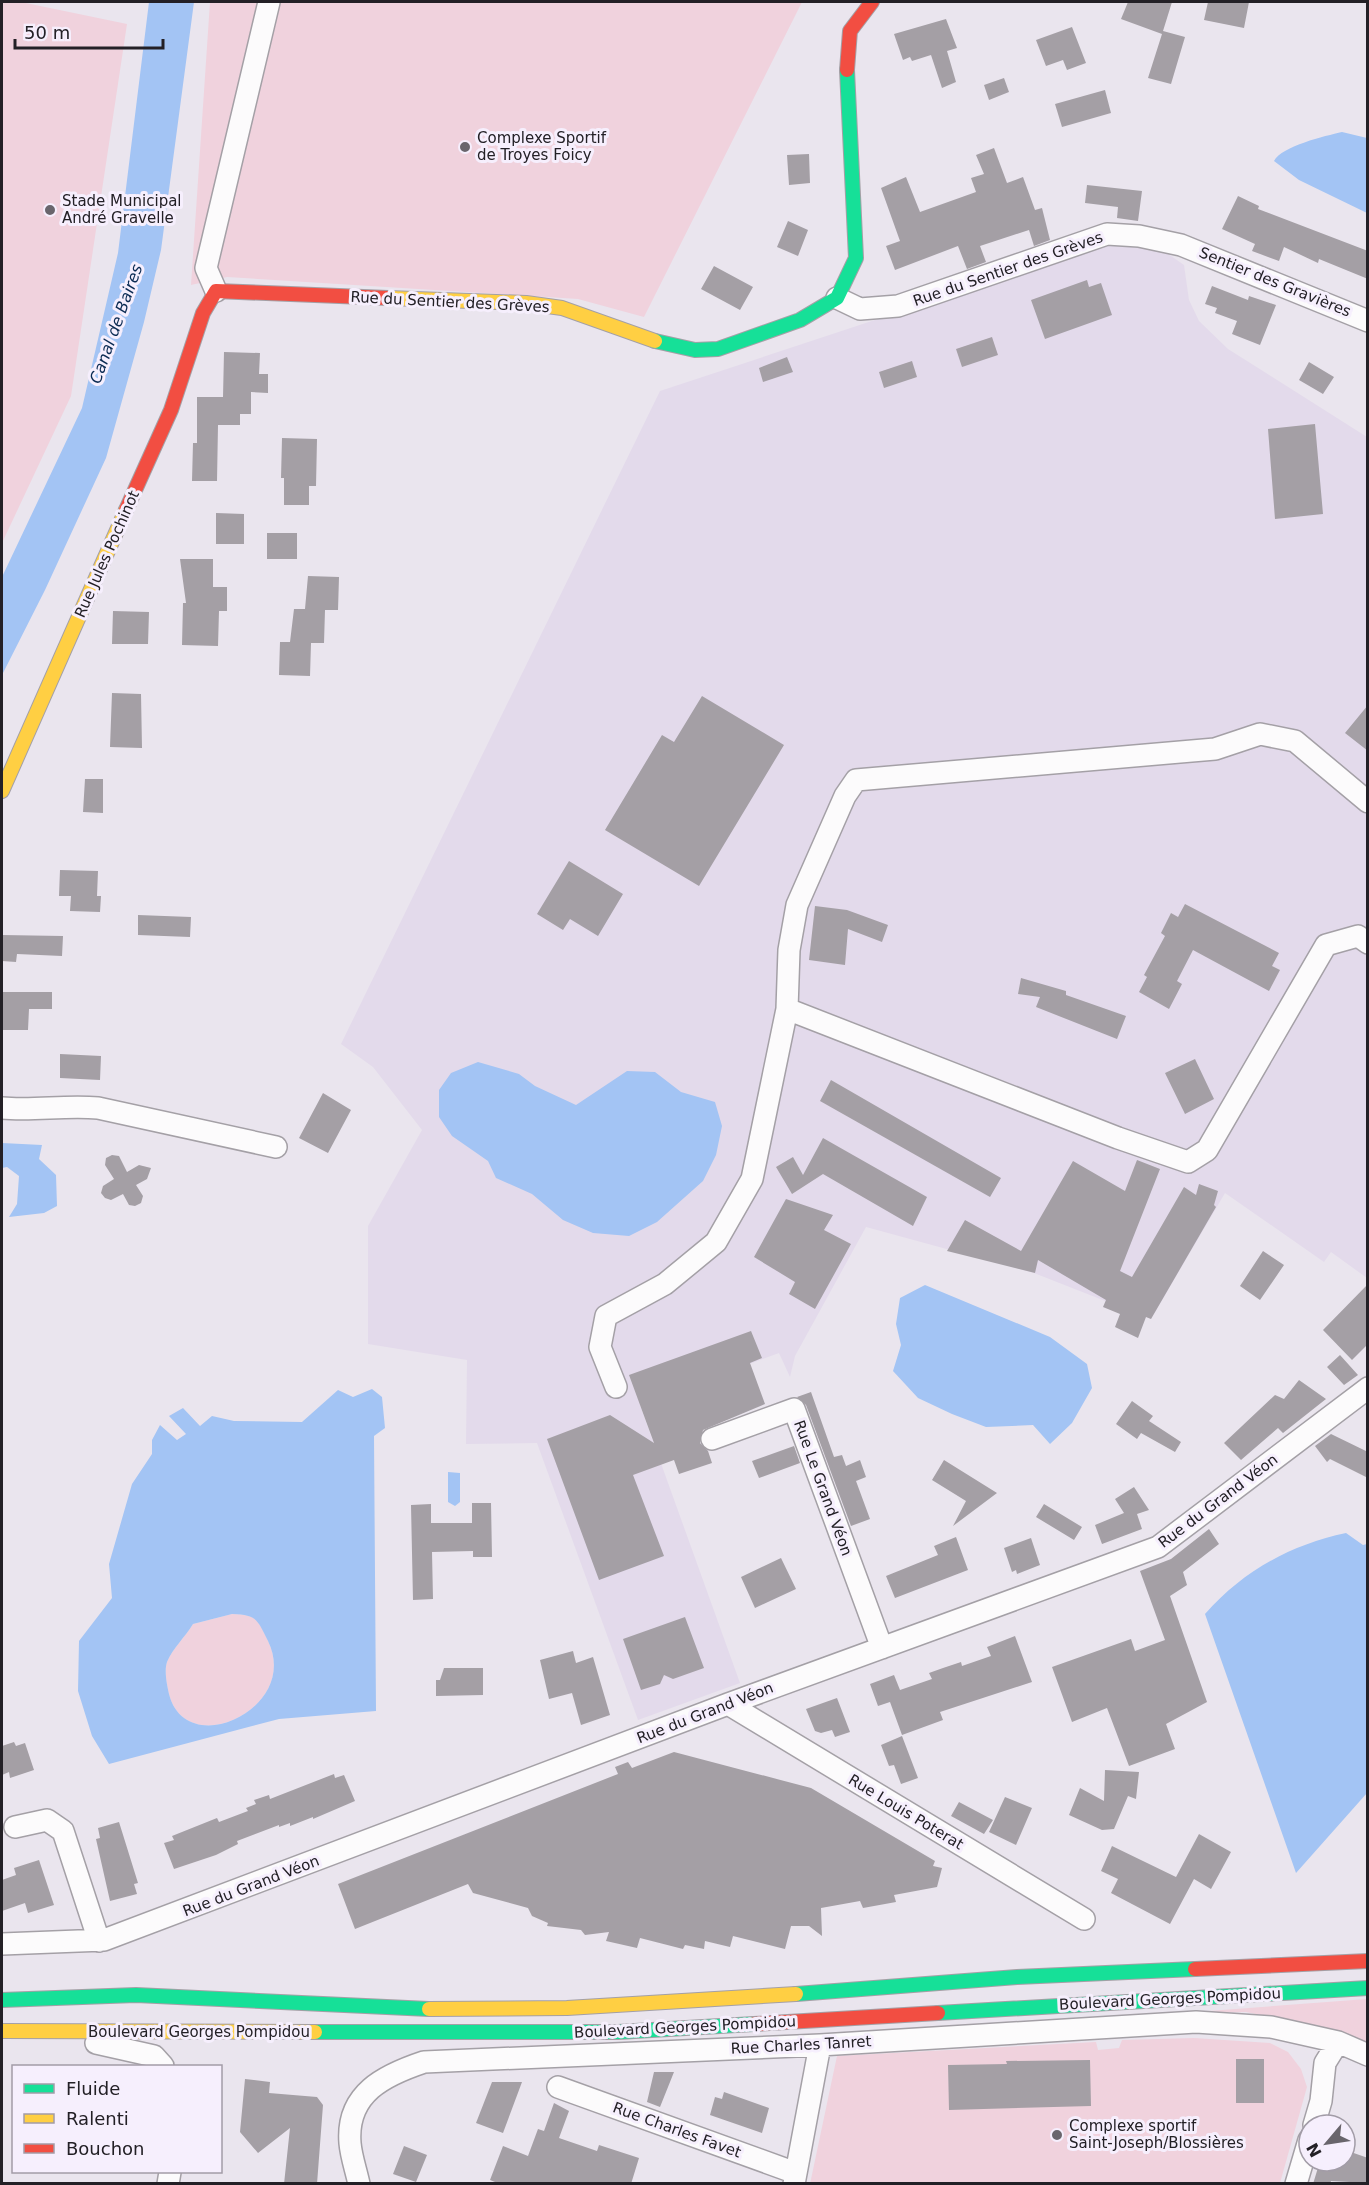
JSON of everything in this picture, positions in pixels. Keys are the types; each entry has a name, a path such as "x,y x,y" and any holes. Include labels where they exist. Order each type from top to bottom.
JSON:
{"main road":[{"path":"837,298 856,258 846,80 850,31 873,2"},
{"name":"Rue du Sentier des Grèves","path":"216,291 526,303 562,308 631,334 673,347 695,350 718,349 752,338 800,320 837,298"},
{"name":"Rue Jules Pochinot","path":"2,791 171,410 203,313 216,291"},
{"name":"Boulevard Georges Pompidou","path":"2,1989 84,1995 200,1998 403,2009 505,2010 624,2005 1054,1974 1291,1966 1368,1961"},
{"name":"Boulevard Georges Pompidou","path":"10,2031 618,2032 1368,1988"},
{"name":"Boulevard Georges Pompidou","path":"2,2000 84,1995"}],"street":[{"path":"216,291 206,268 269,2"},
{"name":"Rue du Sentier des Grèves","path":"837,298 860,309 898,306 1107,234 1139,236 1181,245"},
{"name":"Sentier des Gravières","path":"1181,245 1368,321"},
{"path":"616,1386 600,1347 606,1316 665,1284 716,1242 752,1179 787,1009 789,950 797,905 845,796 856,780 1215,748 1260,734 1295,741 1368,802"},
{"path":"787,1009 1118,1138 1188,1162 1207,1150 1326,945 1358,936 1368,943"},
{"path":"2,1108 20,1110 71,1106 98,1108 276,1148"},
{"name":"Rue du Grand Véon","path":"2,1944 99,1941 261,1882 728,1704 1158,1547 1368,1388"},
{"name":"Rue Le Grand Véon","path":"712,1439 794,1409 882,1648"},
{"name":"Rue Louis Poterat","path":"728,1704 1084,1919"},
{"path":"15,1827 47,1820 63,1831 99,1941"},
{"name":"Rue Charles Tanret","path":"359,2184 350,2142 354,2114 366,2091 392,2073 424,2062 820,2045 1196,2022 1271,2027 1338,2042 1368,2055"},
{"path":"10,2031 119,2047 154,2056 161,2065"},
{"path":"1318,2113 1325,2063 1338,2042"},
{"path":"795,2178 820,2045"},
{"name":"Rue Charles Favet","path":"558,2087 795,2178"}],"shaded area":[{"name":"Stade Municipal André Gravelle","path":"2,2 21,2 127,24 71,396 2,543"},
{"name":"Complexe Sportif de Troyes Foicy","path":"210,2 802,2 644,317 578,299 227,277 191,285"},
{"path":"1111,242 1154,244 1184,265 1189,300 1199,321 1228,349 1367,437 1367,1278 1331,1252 1324,1262 1225,1193 1151,1319 1034,1273 866,1227 795,1356 790,1377 779,1353 640,1405 740,1683 638,1720 537,1443 466,1444 467,1360 368,1344 368,1226 422,1130 373,1067 341,1044 660,391"},
{"path":"232,1614 252,1617 262,1628 274,1665 269,1687 256,1705 237,1718 216,1725 196,1724 179,1714 169,1694 167,1662 193,1624"},
{"path":"1367,1999 1367,2044 1326,2028 1246,2012 1169,2014"},
{"name":"Complexe sportif Saint-Joseph/Blossières","path":"1194,2038 1270,2043 1288,2052 1301,2069 1307,2087 1300,2113 1297,2113 1297,2123 1280,2183 810,2184 837,2056 1096,2042 1098,2050 1119,2048 1122,2040"}],"water":[{"name":"Canal de Baires","path":"149,2 194,2 161,250 144,322 106,458 45,590 2,675 2,577 82,408 118,253"},
{"path":"1342,132 1367,138 1367,213 1299,180 1274,161 1295,146"},
{"path":"478,1062 519,1074 535,1086 576,1105 627,1071 655,1072 681,1092 715,1102 722,1126 716,1155 703,1181 657,1222 629,1236 593,1233 563,1220 532,1194 496,1178 488,1161 452,1136 439,1117 439,1090 451,1073"},
{"path":"2,1143 42,1145 39,1159 56,1175 57,1206 44,1213 9,1217 17,1204 19,1176 7,1167 2,1168"},
{"path":"925,1285 1050,1337 1087,1364 1092,1388 1072,1423 1050,1444 1033,1425 986,1427 952,1414 918,1398 893,1371 901,1345 896,1324 900,1298"},
{"path":"372,1389 382,1397 385,1428 374,1436 376,1711 279,1719 109,1764 92,1736 78,1691 79,1641 112,1598 109,1564 132,1484 152,1454 152,1440 160,1425 177,1440 186,1434 169,1416 183,1408 200,1426 212,1416 234,1421 302,1422 338,1390 353,1397","holes":["232,1614 251,1617 261,1628 268,1641 274,1665 269,1687 256,1705 237,1718 216,1725 196,1724 179,1714 169,1694 167,1662 193,1624"]},
{"path":"448,1472 460,1473 460,1502 455,1506 448,1502"},
{"path":"1346,1533 1363,1545 1367,1544 1367,1793 1296,1873 1205,1614 1235,1585 1269,1562 1306,1545"}],"building":[{"path":"1128,2 1172,2 1163,31 1185,37 1171,84 1148,78 1162,34 1121,19"},
{"path":"1208,2 1249,2 1244,28 1204,20"},
{"path":"946,19 957,48 947,51 956,82 942,88 931,55 912,61 910,57 903,60 894,34"},
{"path":"1072,27 1086,63 1067,70 1063,60 1046,66 1036,40"},
{"path":"1004,78 1009,92 989,100 984,85"},
{"path":"1105,90 1111,113 1062,127 1055,104"},
{"path":"994,148 1007,183 1023,177 1035,210 1042,208 1050,240 1034,246 1029,230 980,246 986,262 967,269 958,246 895,270 886,246 900,241 881,188 906,177 920,212 976,192 971,178 984,174 976,155"},
{"path":"809,154 810,183 789,185 787,155"},
{"path":"1087,185 1142,191 1138,221 1117,218 1118,207 1085,203"},
{"path":"1238,196 1259,206 1258,209 1368,251 1368,279 1319,259 1318,263 1284,247 1279,261 1252,251 1255,244 1222,229"},
{"path":"788,221 808,230 798,256 777,247"},
{"path":"714,266 753,287 740,310 701,289"},
{"path":"1087,280 1089,287 1101,283 1112,315 1045,339 1031,300"},
{"path":"1212,286 1248,300 1249,296 1276,305 1260,345 1232,334 1237,321 1215,313 1217,308 1205,304"},
{"path":"992,337 998,355 962,367 956,349"},
{"path":"224,352 260,353 259,374 268,374 268,393 251,392 251,414 240,414 240,425 218,425 217,481 192,481 193,443 197,443 197,397 223,397"},
{"path":"787,357 793,372 763,382 759,368"},
{"path":"912,361 917,377 884,388 879,372"},
{"path":"1309,362 1334,377 1323,394 1299,380"},
{"path":"1315,424 1323,514 1275,519 1268,429"},
{"path":"282,438 317,439 316,486 309,486 309,505 284,505 284,478 281,478"},
{"path":"216,513 244,514 244,544 216,544"},
{"path":"267,533 297,533 297,559 267,559"},
{"path":"180,559 213,559 213,587 227,587 227,611 219,611 218,646 182,645 183,603 186,603"},
{"path":"308,576 339,577 338,610 325,610 324,643 311,643 310,676 279,675 280,642 290,642 294,609 305,609"},
{"path":"113,611 149,612 148,644 112,644"},
{"path":"112,693 141,694 142,748 110,747"},
{"path":"702,696 784,745 699,886 605,830 662,735 674,742"},
{"path":"1368,705 1368,751 1345,733"},
{"path":"85,779 103,779 103,813 83,812"},
{"path":"569,861 623,894 598,936 570,919 563,930 537,914"},
{"path":"60,870 98,871 97,896 101,896 100,912 70,911 71,896 59,896"},
{"path":"1185,904 1279,953 1272,966 1280,970 1269,991 1193,950 1177,981 1182,984 1169,1009 1139,992 1147,977 1144,975 1165,936 1161,933 1171,913 1178,917"},
{"path":"815,906 847,910 888,925 882,942 848,929 845,965 809,960"},
{"path":"138,915 191,917 190,937 138,935"},
{"path":"2,935 63,936 62,956 17,954 16,962 2,961"},
{"path":"1021,978 1066,991 1066,995 1126,1016 1117,1039 1036,1007 1040,997 1018,994"},
{"path":"2,992 52,992 52,1009 29,1009 28,1030 2,1030"},
{"path":"60,1054 101,1056 100,1080 60,1078"},
{"path":"1195,1059 1214,1099 1185,1114 1165,1073"},
{"path":"831,1080 1001,1178 990,1197 820,1101"},
{"path":"323,1093 351,1110 328,1153 299,1138"},
{"path":"823,1138 927,1197 913,1226 823,1174 792,1194 776,1167 793,1157 803,1175"},
{"path":"112,1155 119,1156 127,1172 139,1165 151,1168 147,1179 136,1185 143,1196 141,1203 135,1206 129,1205 123,1194 111,1200 105,1198 101,1193 103,1186 114,1179 105,1165 106,1158"},
{"path":"1137,1160 1160,1169 1120,1271 1132,1277 1184,1187 1196,1195 1199,1184 1218,1191 1214,1205 1216,1207 1151,1319 1146,1317 1138,1338 1115,1327 1120,1314 1103,1307 1106,1300 1038,1260 1035,1273 947,1251 965,1220 1021,1251 1073,1161 1125,1191"},
{"path":"786,1199 833,1215 824,1230 851,1244 815,1309 789,1294 795,1282 754,1257"},
{"path":"1263,1251 1284,1265 1260,1300 1240,1286"},
{"path":"1368,1284 1368,1344 1352,1360 1323,1330"},
{"path":"751,1331 762,1358 750,1363 765,1404 703,1430 700,1443 708,1451 712,1463 679,1474 674,1460 633,1475 664,1556 599,1580 547,1439 610,1415 654,1443 629,1375"},
{"path":"1340,1355 1358,1375 1344,1385 1327,1367"},
{"path":"1299,1380 1326,1399 1283,1433 1278,1428 1241,1460 1224,1443 1275,1395 1284,1399"},
{"path":"811,1392 834,1457 842,1455 846,1466 860,1460 866,1477 856,1481 870,1519 851,1526 806,1405 797,1397"},
{"path":"1132,1401 1153,1416 1149,1421 1181,1442 1175,1452 1141,1433 1137,1439 1116,1424"},
{"path":"1331,1434 1368,1452 1368,1478 1330,1459 1327,1462 1315,1446"},
{"path":"794,1446 800,1463 759,1478 752,1461"},
{"path":"944,1460 997,1493 953,1526 966,1501 932,1480"},
{"path":"1134,1487 1149,1510 1137,1514 1142,1529 1102,1544 1095,1525 1124,1513 1115,1499"},
{"path":"472,1503 491,1503 492,1557 473,1557 473,1551 432,1552 433,1599 413,1600 411,1505 431,1504 431,1523 472,1523"},
{"path":"1044,1504 1082,1527 1074,1540 1036,1517"},
{"path":"1209,1529 1219,1544 1183,1572 1187,1585 1170,1596 1207,1702 1166,1724 1175,1749 1129,1766 1107,1708 1072,1722 1052,1667 1131,1639 1135,1651 1165,1640 1140,1571 1171,1559"},
{"path":"956,1537 968,1570 895,1598 886,1576 938,1555 934,1546"},
{"path":"1031,1538 1040,1565 1017,1574 1016,1570 1012,1572 1004,1548"},
{"path":"781,1558 796,1589 755,1608 741,1577"},
{"path":"685,1617 704,1668 673,1679 664,1675 660,1684 641,1690 623,1639"},
{"path":"1015,1636 1032,1682 940,1712 943,1720 902,1735 890,1702 878,1706 870,1684 894,1675 900,1690 932,1679 929,1673 961,1662 962,1666 991,1656 987,1647"},
{"path":"573,1651 576,1663 593,1657 610,1715 581,1725 572,1693 549,1699 540,1660"},
{"path":"444,1668 483,1668 483,1695 436,1696 436,1680 440,1680"},
{"path":"837,1698 850,1732 835,1737 832,1730 821,1733 815,1731 806,1709"},
{"path":"902,1736 918,1778 901,1784 894,1765 889,1766 881,1745"},
{"path":"14,1742 16,1746 25,1743 34,1770 10,1778 9,1772 2,1775 2,1746"},
{"path":"674,1752 811,1788 935,1861 933,1866 942,1868 937,1887 894,1895 896,1902 863,1908 860,1901 821,1908 822,1936 809,1926 791,1926 785,1949 733,1936 730,1947 705,1941 704,1949 685,1945 683,1949 640,1938 637,1948 606,1941 609,1932 585,1935 581,1930 547,1926 548,1923 532,1916 528,1908 473,1893 468,1884 355,1929 338,1884 618,1774 615,1767 628,1762 632,1768"},
{"path":"1105,1770 1139,1772 1136,1799 1128,1796 1114,1829 1102,1830 1069,1815 1080,1788 1104,1801"},
{"path":"334,1774 335,1778 344,1775 355,1801 313,1819 313,1817 290,1826 290,1823 279,1827 279,1825 237,1841 238,1844 216,1855 174,1869 164,1843 174,1840 172,1836 217,1818 219,1822 248,1811 246,1808 256,1804 254,1800 269,1795 270,1799"},
{"path":"1005,1797 1032,1808 1016,1845 989,1832"},
{"path":"959,1802 993,1820 984,1834 951,1816"},
{"path":"119,1822 138,1883 134,1884 137,1894 110,1901 96,1839 100,1838 98,1828"},
{"path":"1199,1834 1231,1852 1211,1889 1194,1879 1170,1924 1111,1893 1118,1879 1101,1871 1112,1846 1176,1877"},
{"path":"39,1860 54,1905 28,1913 25,1903 2,1911 2,1880 16,1875 14,1868"},
{"path":"1236,2059 1264,2059 1264,2103 1236,2103"},
{"path":"1090,2060 1091,2106 949,2110 948,2065 1007,2064 1006,2061"},
{"path":"654,2072 674,2072 660,2107 647,2102"},
{"path":"245,2079 270,2082 269,2093 317,2097 323,2105 317,2184 284,2184 290,2128 258,2153 240,2132"},
{"path":"492,2082 522,2082 503,2133 476,2123"},
{"path":"724,2092 769,2108 762,2133 710,2115 715,2097 722,2099"},
{"path":"554,2103 569,2111 559,2138 597,2151 599,2145 639,2158 631,2184 500,2184 490,2180 503,2146 528,2156 538,2129 544,2131"},
{"path":"404,2146 427,2155 416,2182 393,2174"},
{"path":"1357,2154 1368,2158 1368,2183 1331,2181 1330,2184 1313,2184 1316,2173 1357,2173"}],"traffic: fast":[{"path":"655,341 695,350 718,349 800,320 837,298 856,258 847,70"},
{"path":"796,1994 1017,1977 1195,1969"},
{"path":"938,2013 1368,1988"},
{"path":"2,2000 136,1995 429,2009"},
{"path":"315,2032 618,2032 754,2024"}],"traffic: slow":[{"path":"388,298 526,303 562,308 655,341"},
{"path":"2,791 126,510"},
{"path":"429,2009 567,2008 796,1994"},
{"path":"2,2031 315,2032"}],"traffic: jam":[{"path":"847,70 850,31 872,2"},
{"path":"126,510 171,410 203,313 216,291 388,298"},
{"path":"1195,1969 1368,1961"},
{"path":"754,2024 938,2013"}],"place":[{"name":"Complexe Sportif de Troyes Foicy","path":"465,147"},
{"name":"Stade Municipal André Gravelle","path":"50,210"},
{"name":"Complexe sportif Saint-Joseph/Blossières","path":"1057,2135"}]}
